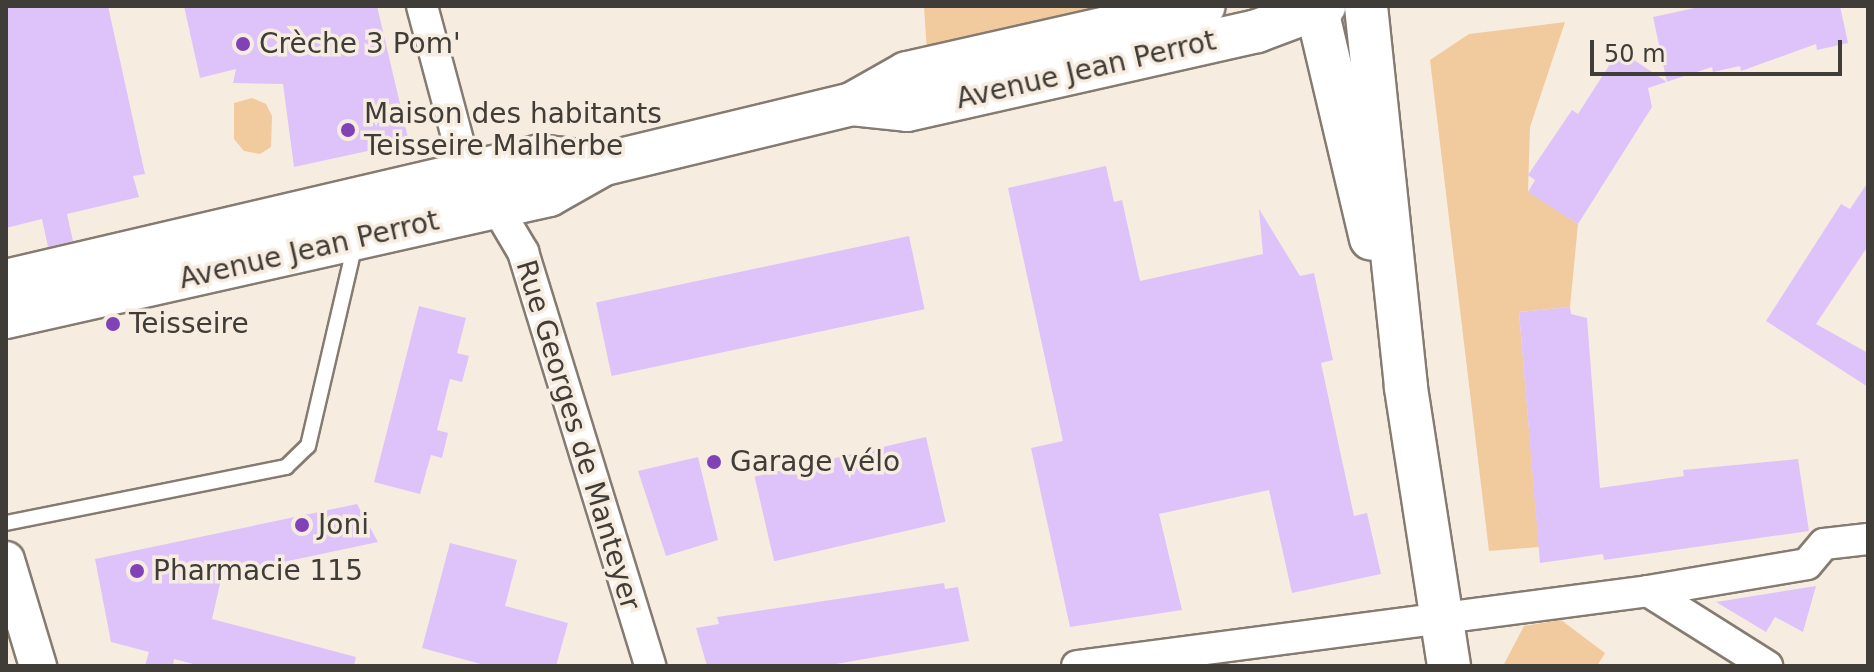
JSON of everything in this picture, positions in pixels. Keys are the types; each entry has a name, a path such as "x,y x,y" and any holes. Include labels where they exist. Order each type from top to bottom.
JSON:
{"main road":[{"name":"Avenue Jean Perrot","path":"6,317 549,195 604,164 852,104 907,73 1204,6"},
{"name":"Avenue Jean Perrot","path":"852,104 907,110 1257,31 1315,6"},
{"path":"1315,6 1406,388"},
{"path":"1366,6 1406,388 1439,618 1449,666"},
{"name":"Avenue Jean Perrot","path":"6,281 540,156 604,164"}],"street":[{"name":"Rue Georges de Manteyer","path":"422,6 452,126 475,172 523,252 650,666"},
{"path":"1077,666 1648,591 1807,564 1824,544 1868,539"},
{"path":"6,560 38,666"},
{"path":"1648,591 1767,666"}],"lane":[{"path":"6,523 286,467 308,446 356,240"}],"shaded area":[{"path":"924,6 1142,6 927,53"},
{"path":"1565,22 1530,127 1528,191 1578,224 1570,307 1519,312 1539,547 1489,551 1430,60 1469,34"},
{"path":"252,98 266,104 272,116 271,147 260,154 244,151 234,139 234,103"},
{"path":"1561,620 1605,653 1597,666 1503,666 1524,626"}],"building":[{"path":"6,6 108,6 145,174 133,176 139,197 67,214 73,241 48,247 42,219 6,228"},
{"path":"184,6 377,6 409,142 294,167 283,84 233,83 236,69 200,78"},
{"path":"1704,6 1840,6 1848,43 1817,50 1816,44 1741,71 1740,66 1713,72 1712,67 1667,82 1653,17"},
{"path":"1619,50 1667,82 1648,88 1652,107 1578,224 1528,192 1535,180 1528,175 1572,110 1578,114"},
{"path":"1106,166 1114,202 1122,200 1140,281 1263,254 1259,209 1300,276 1314,273 1333,360 1321,363 1354,516 1367,513 1381,574 1292,593 1269,490 1159,514 1182,610 1070,627 1031,448 1063,441 1008,188"},
{"path":"1868,182 1868,246 1816,324 1868,353 1868,387 1766,321 1841,204 1850,209"},
{"path":"909,236 925,309 612,376 596,303"},
{"path":"419,306 466,318 457,353 469,356 462,382 450,379 437,430 448,433 442,458 431,455 420,494 374,482"},
{"path":"1570,307 1571,314 1587,318 1600,488 1684,476 1683,470 1798,459 1809,531 1604,560 1603,554 1540,563 1519,312"},
{"path":"926,437 946,522 774,561 755,477"},
{"path":"698,457 718,540 666,556 638,471"},
{"path":"357,504 378,542 222,575 212,619 356,657 354,666 201,666 174,659 173,666 145,666 149,652 111,642 95,559"},
{"path":"450,543 517,560 505,606 568,623 556,666 488,666 422,648"},
{"path":"944,583 945,589 958,587 969,641 824,666 707,666 696,628 719,624 717,617"},
{"path":"1816,586 1803,632 1775,617 1766,632 1716,602"}],"place":[{"name":"Crèche 3 Pom'","path":"243,44"},
{"name":"Maison des habitants Teisseire Malherbe","path":"348,130"},
{"name":"Teisseire","path":"113,324"},
{"name":"Garage vélo","path":"714,462"},
{"name":"Joni","path":"302,525"},
{"name":"Pharmacie 115","path":"137,571"}]}
